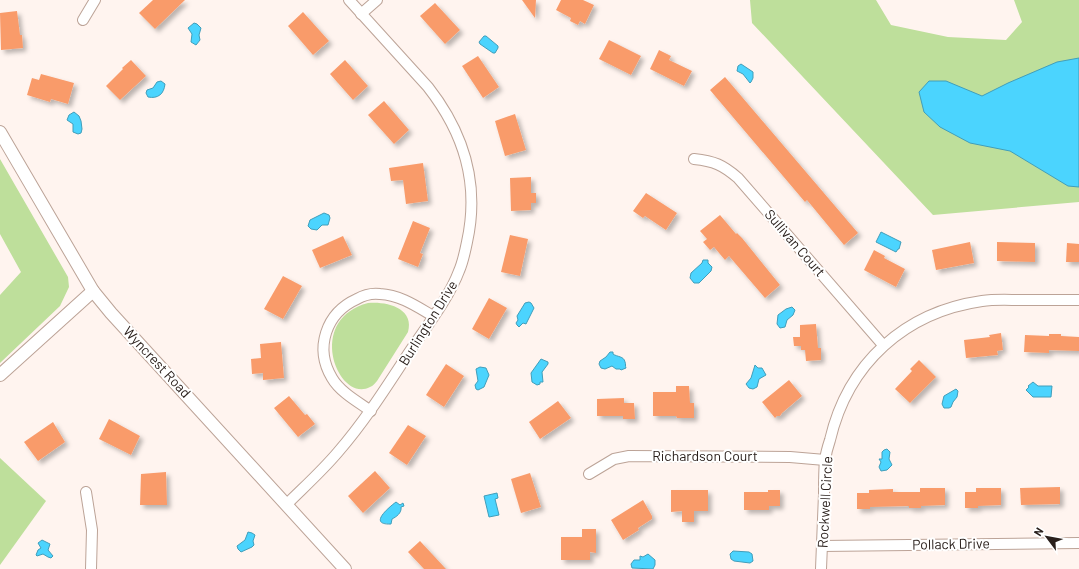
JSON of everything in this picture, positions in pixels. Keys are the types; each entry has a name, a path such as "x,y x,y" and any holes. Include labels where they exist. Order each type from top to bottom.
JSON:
{"street":[{"path":"83,20 95,0"},
{"name":"Burlington Drive","path":"287,504 338,453 371,411 452,287 463,260 472,217 472,191 469,170 460,139 452,122 440,101 428,86 349,0"},
{"path":"361,14 377,0"},
{"name":"Wyncrest Road","path":"0,132 94,291 111,313 345,569"},
{"name":"Sullivan Court","path":"694,158 720,164 738,178 883,346"},
{"path":"0,375 94,291"},
{"path":"371,411 339,386 332,379 326,366 324,359 324,342 328,327 335,314 350,302 361,297 379,294 393,295 409,302 433,316"},
{"name":"Rockwell Circle","path":"821,569 825,460 834,420 846,395 870,359 883,346 919,320 957,306 995,300 1079,300"},
{"name":"Richardson Court","path":"589,474 614,459 629,456 790,457 825,460"},
{"path":"86,492 92,530 91,569"},
{"name":"Pollack Drive","path":"822,546 1079,543"}],"green space":[{"path":"750,0 876,0 891,25 948,37 1006,40 1022,22 1014,0 1079,0 1079,202 933,215 752,23"},
{"path":"0,159 68,277 69,287 60,306 0,363 0,295 21,272 0,234"},
{"path":"368,303 383,303 397,308 407,317 409,324 408,332 377,381 370,387 358,389 348,383 339,372 333,358 332,342 337,326 348,312"},
{"path":"0,458 46,501 0,565"}],"water":[{"path":"194,23 201,28 199,35 200,40 196,45 191,42 192,34 188,28"},
{"path":"484,36 498,46 495,53 480,44 479,42"},
{"path":"1079,58 1079,187 1068,186 1010,151 970,143 940,127 924,112 919,92 929,81 946,81 982,96 1057,62"},
{"path":"741,64 753,72 753,78 750,83 743,74 737,71 738,66"},
{"path":"161,81 165,84 162,93 155,97 148,97 146,93 147,90 153,88 157,82"},
{"path":"74,112 79,116 81,121 82,129 81,133 78,134 73,132 73,124 67,120 69,115"},
{"path":"324,213 329,215 330,218 328,225 322,225 317,230 311,229 308,226 310,220"},
{"path":"881,232 901,242 899,249 896,252 876,242"},
{"path":"703,260 708,260 708,263 712,267 711,271 699,283 694,283 690,278 691,273 702,263"},
{"path":"529,302 534,308 526,324 523,323 519,327 516,323 518,320 517,316 525,303"},
{"path":"792,307 795,310 793,315 787,320 785,327 780,328 777,324 778,315 786,309"},
{"path":"610,352 613,352 613,354 624,360 626,368 621,370 612,366 605,369 601,368 599,364 600,361"},
{"path":"541,359 548,362 548,364 542,372 543,382 540,382 540,384 537,385 532,382 531,373"},
{"path":"755,365 758,368 762,368 766,375 759,379 757,387 753,389 749,388 746,384 751,378"},
{"path":"480,367 486,368 489,375 484,387 478,390 476,389 475,385 478,381 476,369"},
{"path":"1033,382 1038,386 1052,386 1051,397 1033,397 1026,390"},
{"path":"956,389 958,391 957,397 951,407 944,408 942,404 944,396"},
{"path":"887,449 890,452 889,459 892,465 887,470 881,471 879,467 881,462 879,459 882,459 882,452"},
{"path":"497,493 498,498 495,499 499,515 489,517 484,496"},
{"path":"396,502 400,505 403,503 404,506 401,507 400,513 392,519 391,524 384,524 380,519"},
{"path":"248,532 255,535 253,541 254,545 241,552 237,546 245,540"},
{"path":"42,540 50,544 48,550 53,556 51,558 43,554 36,555 38,550 41,548 38,543"},
{"path":"733,551 749,552 752,554 753,561 750,563 734,561 731,559 730,554"},
{"path":"648,554 655,560 653,569 632,568 631,564 634,560 640,560 640,556 643,557"}],"building":[{"path":"153,0 185,0 155,29 139,13"},
{"path":"522,0 536,0 535,18"},
{"path":"561,0 583,0 594,5 585,24 580,21 578,25 570,21 571,18 556,10"},
{"path":"435,3 460,30 445,44 420,16"},
{"path":"17,11 23,48 1,50 0,13"},
{"path":"303,12 329,41 313,55 288,26"},
{"path":"609,40 641,56 631,75 599,59"},
{"path":"659,50 671,56 669,60 692,71 684,86 650,69"},
{"path":"478,56 499,87 483,98 462,66"},
{"path":"131,60 146,76 120,100 106,86"},
{"path":"345,60 368,86 353,100 330,74"},
{"path":"41,74 74,83 68,104 51,99 50,102 27,95 32,78 39,80"},
{"path":"725,77 858,233 844,245 807,200 805,202 710,90"},
{"path":"384,101 409,130 394,144 368,115"},
{"path":"515,114 526,150 505,156 495,121"},
{"path":"423,163 428,201 406,204 403,180 391,181 389,168"},
{"path":"531,177 531,193 536,193 536,203 531,203 531,210 511,211 510,178"},
{"path":"646,193 677,213 666,230 645,216 643,218 633,211"},
{"path":"720,215 736,234 737,233 742,238 780,285 765,298 729,256 725,260 714,247 710,250 703,242 707,239 700,231"},
{"path":"413,221 430,228 420,253 423,254 418,267 398,259"},
{"path":"510,235 528,239 520,276 501,272"},
{"path":"343,236 352,255 320,268 312,250"},
{"path":"970,242 974,263 936,270 932,250"},
{"path":"997,242 1035,243 1035,262 997,261"},
{"path":"1067,243 1079,244 1079,262 1066,262"},
{"path":"874,250 885,256 884,258 905,269 896,287 864,270"},
{"path":"283,276 302,286 283,319 264,309"},
{"path":"489,298 507,308 489,339 472,329"},
{"path":"816,324 818,348 821,348 821,360 806,361 805,350 801,350 801,346 794,346 793,337 800,337 800,325"},
{"path":"1001,333 1003,350 997,351 998,355 966,358 964,340 990,337 989,335"},
{"path":"1049,334 1079,337 1079,351 1049,350 1049,353 1024,352 1025,335 1049,336"},
{"path":"281,342 284,378 263,380 263,373 252,374 251,359 261,358 260,344"},
{"path":"919,360 936,377 910,403 895,389 912,371 910,369"},
{"path":"446,364 464,376 444,407 426,395"},
{"path":"789,380 802,396 780,416 775,418 762,402"},
{"path":"676,386 689,386 690,403 694,403 694,418 653,416 653,392 676,392"},
{"path":"289,396 305,415 307,414 315,424 298,437 274,408"},
{"path":"624,398 624,403 634,403 635,419 623,419 623,416 597,416 597,399"},
{"path":"558,401 571,418 540,439 529,422"},
{"path":"109,419 140,436 131,455 99,439"},
{"path":"53,422 65,442 38,461 24,442"},
{"path":"408,425 426,436 407,465 389,453"},
{"path":"375,471 390,488 363,513 348,496"},
{"path":"166,472 167,505 140,505 141,474"},
{"path":"530,473 541,507 521,513 511,479"},
{"path":"1060,487 1060,504 1021,505 1020,488"},
{"path":"920,488 945,488 945,505 921,506 921,508 909,508 909,506 870,507 870,509 857,509 857,493 869,493 869,490 893,489 893,492 920,492"},
{"path":"976,488 1001,488 1001,505 965,508 965,492 976,492"},
{"path":"671,490 708,490 708,511 694,511 694,522 682,522 682,511 671,512"},
{"path":"768,490 780,490 780,506 769,506 769,510 744,510 744,492 768,492"},
{"path":"643,500 652,516 652,519 638,528 639,530 623,540 611,520"},
{"path":"582,529 596,529 596,553 590,552 590,560 561,560 561,537 582,537"},
{"path":"420,541 446,569 424,569 408,552"}]}
